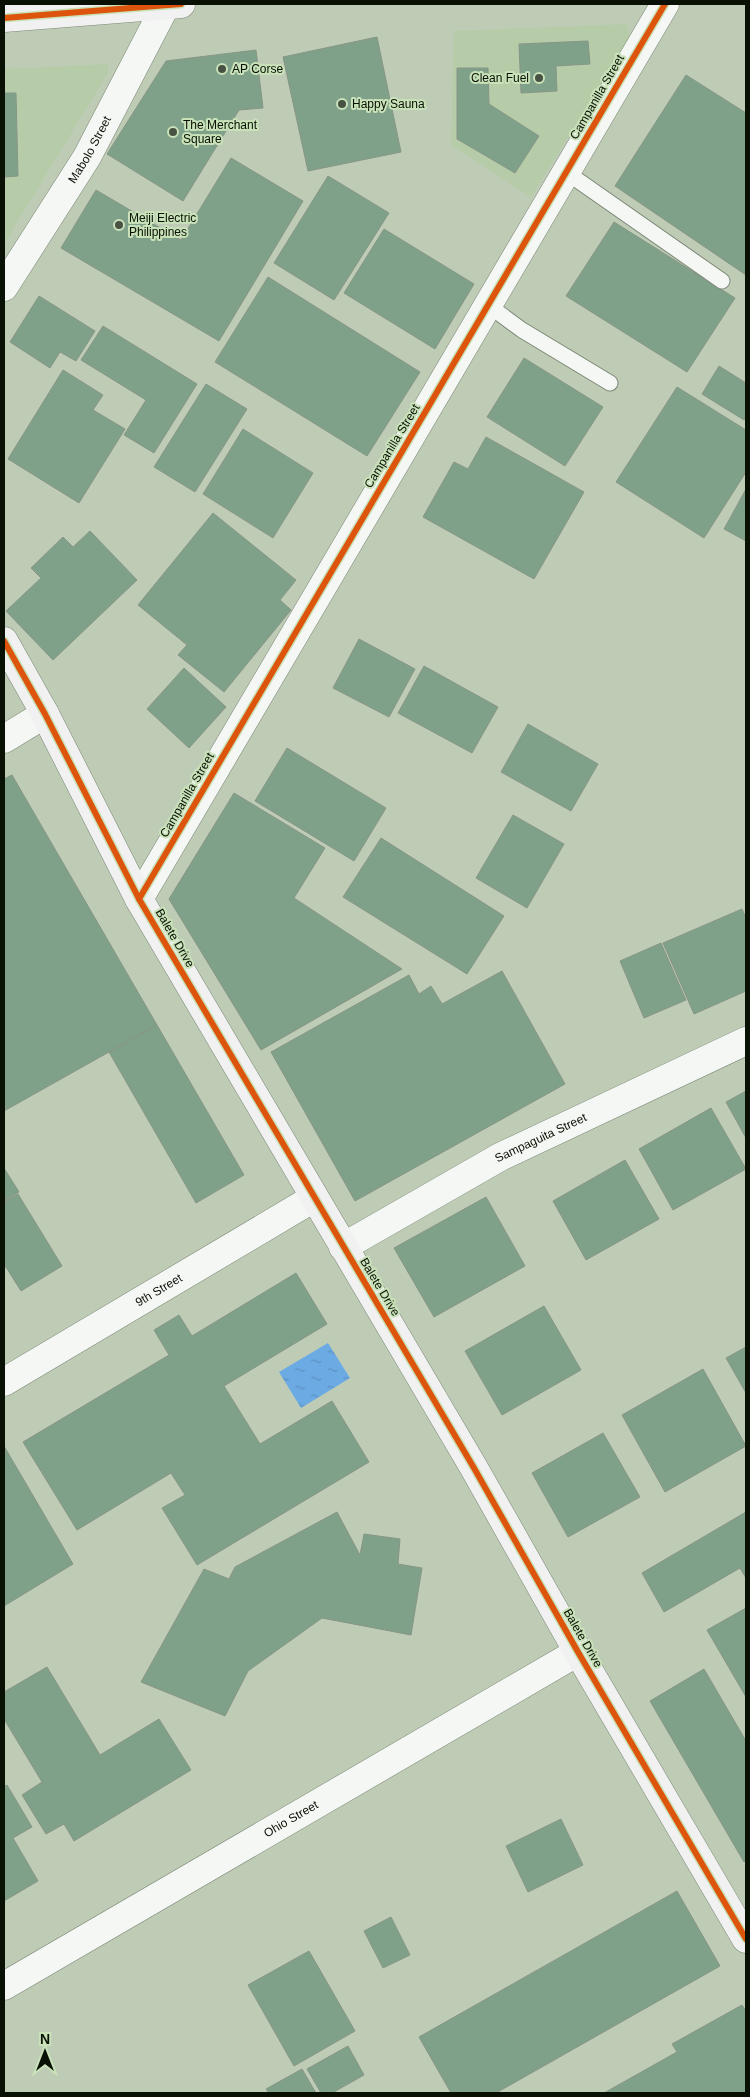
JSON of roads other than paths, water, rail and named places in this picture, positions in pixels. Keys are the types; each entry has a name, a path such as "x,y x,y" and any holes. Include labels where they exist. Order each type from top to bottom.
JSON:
{"street":[{"path":"4,18 173,4"},
{"name":"Mabolo Street","path":"4,287 87,157 173,4"},
{"name":"Campanilla Street","path":"139,899 665,4"},
{"name":"Balete Drive","path":"4,641 46,714 139,899 474,1468 578,1652 746,1939"},
{"path":"4,739 46,714"},
{"name":"Sampaguita Street","path":"343,1248 500,1157 746,1041"},
{"name":"9th Street","path":"4,1382 314,1198"},
{"name":"Ohio Street","path":"4,1986 578,1652"}],"lane":[{"path":"566,172 722,281"},
{"path":"488,305 522,330 610,383"}],"water":[{"path":"328,1343 350,1378 301,1408 279,1372"}],"place":[{"name":"AP Corse","path":"222,69"},
{"name":"Clean Fuel","path":"539,78"},
{"name":"Happy Sauna","path":"342,104"},
{"name":"The Merchant Square","path":"173,132"},
{"name":"Meiji Electric Philippines","path":"119,225"}]}
